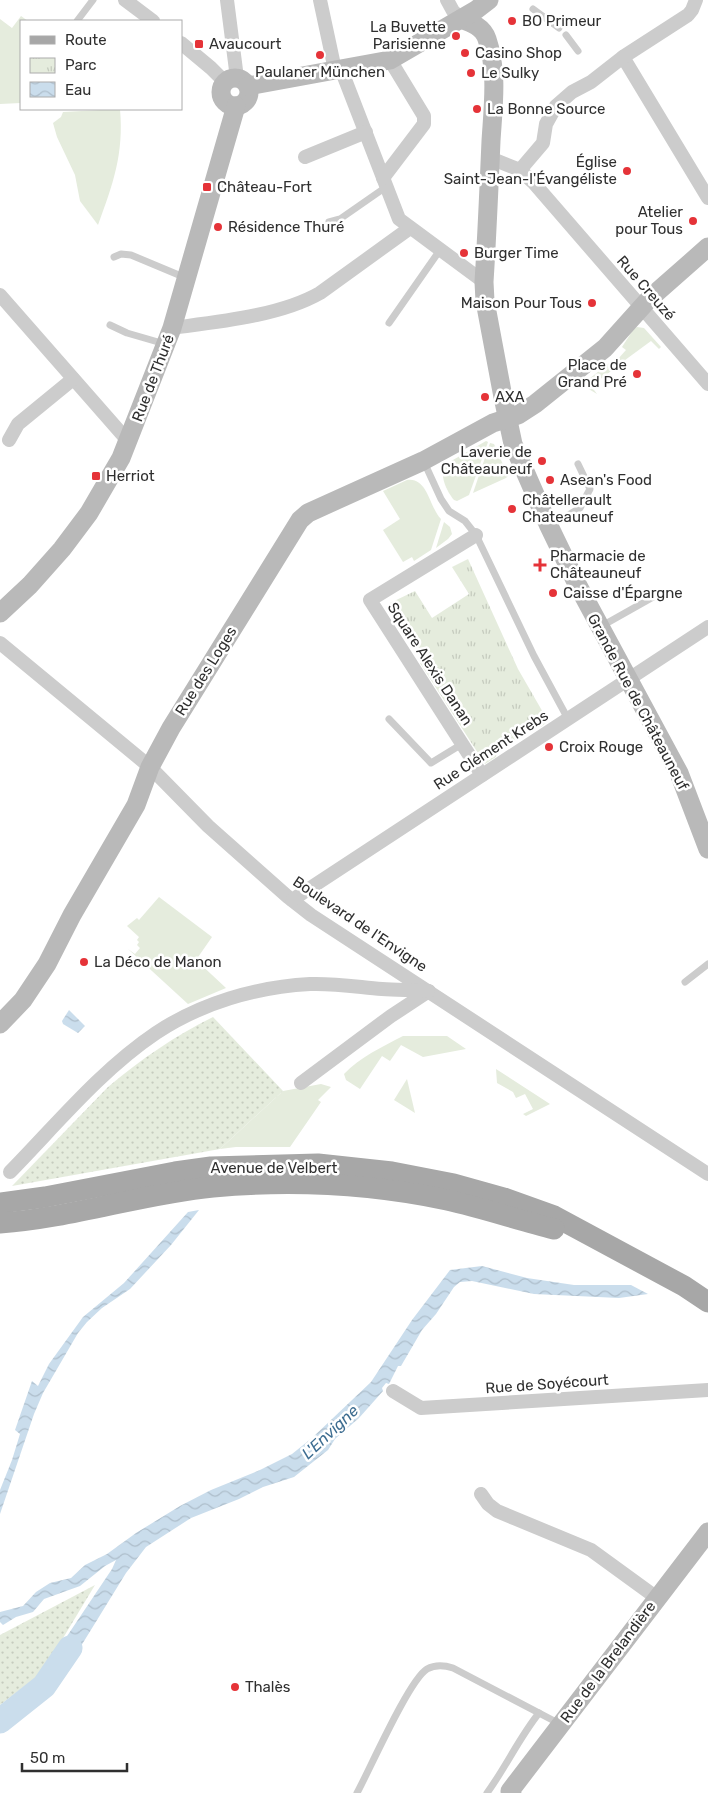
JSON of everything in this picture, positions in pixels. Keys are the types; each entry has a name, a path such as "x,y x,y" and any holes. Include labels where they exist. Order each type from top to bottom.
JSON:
{"main road":[{"path":"237,82 338,70 390,60 476,10 489,0"},
{"name":"Grande Rue de Châteauneuf","path":"461,19 482,29 487,38 491,56 493,76 484,282 485,301 513,444 553,522 600,627 679,773 708,849"},
{"name":"Rue de Thuré","path":"0,613 30,585 62,549 89,513 108,482 128,441 169,336 236,106 240,105 249,95 237,82"},
{"name":"Rue des Loges","path":"0,1024 22,1000 47,964 77,907 136,805 150,767 176,719 300,520 312,511 423,461 493,423 507,420 535,404 589,362 618,335 641,307 708,247"},
{"name":"Avenue de Velbert","path":"0,1203 45,1197 211,1167 318,1164 392,1172 454,1184 504,1198 554,1216 684,1286 708,1302"},
{"name":"Avenue de Velbert","path":"0,1223 49,1217 178,1191 283,1183 388,1190 447,1200 598,1240"},
{"name":"Rue de la Brelandière","path":"510,1792 708,1532"}],"street":[{"path":"125,0 152,20"},
{"path":"227,0 237,82"},
{"path":"320,0 338,70 366,132 399,219 484,282"},
{"path":"447,0 453,12 461,19"},
{"path":"520,170 543,143 546,124 556,106 572,92 591,82 623,57 688,15 696,0"},
{"path":"182,44 211,68 237,82"},
{"path":"623,57 708,198"},
{"path":"384,183 424,124 424,116 390,60"},
{"path":"305,157 366,132"},
{"name":"Rue Creuzé","path":"490,158 520,170 532,182 708,384"},
{"path":"169,336 306,301 410,228"},
{"path":"0,295 128,441"},
{"path":"10,440 18,424 73,378"},
{"name":"Square Alexis Danan","path":"476,535 370,600 482,775"},
{"name":"Rue Clément Krebs","path":"292,900 708,627"},
{"name":"Boulevard de l'Envigne","path":"0,644 150,767 208,826 311,915 708,1174"},
{"path":"10,1172 109,1070 156,1032 193,1012 230,998 269,989 309,984 338,984 429,991"},
{"path":"301,1082 391,1016 429,991"},
{"name":"Rue de Soyécourt","path":"393,1391 421,1408 708,1390"},
{"path":"481,1494 488,1504 497,1511 591,1550 657,1598"}],"lane":[{"path":"78,20 93,0"},
{"path":"533,9 559,28"},
{"path":"566,35 578,51"},
{"path":"329,222 340,219 384,183"},
{"path":"389,323 440,250"},
{"path":"114,256 121,254 130,255 186,278"},
{"path":"110,325 127,333 169,336"},
{"path":"423,461 441,499 449,511 465,521 476,535 530,648 568,720"},
{"path":"570,514 580,508 590,489 578,464"},
{"path":"600,627 655,596"},
{"path":"389,720 430,763 462,744"},
{"path":"685,982 708,964"},
{"path":"358,1793 416,1682 426,1670 436,1665 447,1666 561,1724"},
{"path":"487,1793 500,1776 525,1731 539,1713"}],"green space":[{"path":"21,16 27,20 20,20 20,103 0,104 0,19 12,28"},
{"path":"120,110 119,155 113,182 98,225 80,201 75,175 57,137 53,123 61,117 63,112"},
{"path":"637,327 644,328 661,347 659,349 651,341 621,363 618,359 626,350 622,347"},
{"path":"613,360 618,366 591,386 597,394 587,388 577,387 577,384 589,379"},
{"path":"486,441 488,442 469,495 457,501 454,500 444,483 443,473 446,464"},
{"path":"490,443 494,444 508,476 473,493"},
{"path":"407,480 414,480 424,488 441,519 431,550 414,561 412,557 403,562 383,530 400,519 383,491"},
{"path":"444,522 450,527 452,534 436,548"},
{"path":"468,559 518,669 548,721 497,752 496,757 485,764 420,663 426,659 390,603 415,591 432,618 469,594 452,567"},
{"path":"159,897 212,937 196,960 226,988 188,1004 128,949 135,954 140,948 137,945 139,937 127,926 137,918 139,920"},
{"path":"213,1017 283,1091 220,1149 12,1186 108,1087 159,1049"},
{"path":"403,1036 447,1036 466,1049 423,1057 401,1045 390,1061 382,1056 360,1089 346,1080 344,1074 357,1062"},
{"path":"496,1069 550,1104 526,1116 523,1114 533,1109 525,1094 516,1098 513,1092 497,1083"},
{"path":"407,1079 415,1113 394,1100"},
{"path":"321,1084 331,1087 318,1100 321,1102 290,1147 236,1147 220,1149 283,1091"},
{"path":"95,1585 42,1673 0,1705 0,1635"}],"water":[{"path":"69,1010 85,1026 78,1033 63,1024 62,1021"},
{"path":"199,1210 171,1245 130,1289 102,1308 78,1333 43,1393 0,1514 0,1490 20,1434 15,1430 32,1381 38,1386 49,1364 83,1317 124,1283 188,1212"},
{"name":"L'Envigne","path":"482,1266 527,1278 574,1285 631,1285 648,1294 619,1298 534,1294 472,1281 460,1282 454,1287 436,1314 422,1330 401,1366 398,1366 389,1384 386,1383 382,1388 383,1391 359,1418 335,1439 328,1450 294,1477 263,1487 239,1499 191,1518 146,1547 126,1573 60,1683 45,1669 112,1569 116,1560 105,1566 80,1586 44,1599 33,1612 16,1617 3,1625 0,1622 0,1612 23,1606 36,1592 50,1583 71,1578 85,1565 107,1554 136,1533 180,1506 292,1454 312,1438 371,1382 412,1320 450,1270"},
{"path":"36,1680 51,1693 0,1732 0,1709"}],"waterway":[{"path":"0,1721 44,1686 70,1648"}],"place":[{"name":"BO Primeur","path":"512,21"},
{"name":"La Buvette Parisienne","path":"456,36"},
{"name":"Avaucourt","path":"199,44"},
{"name":"Casino Shop","path":"465,53"},
{"name":"Paulaner München","path":"320,55"},
{"name":"Le Sulky","path":"471,73"},
{"name":"La Bonne Source","path":"477,109"},
{"name":"Église Saint-Jean-l'Évangéliste","path":"627,171"},
{"name":"Château-Fort","path":"207,187"},
{"name":"Atelier pour Tous","path":"693,221"},
{"name":"Résidence Thuré","path":"218,227"},
{"name":"Burger Time","path":"464,253"},
{"name":"Maison Pour Tous","path":"592,303"},
{"name":"Place de Grand Pré","path":"637,374"},
{"name":"AXA","path":"485,397"},
{"name":"Laverie de Châteauneuf","path":"542,461"},
{"name":"Herriot","path":"96,476"},
{"name":"Asean's Food","path":"550,480"},
{"name":"Châtellerault Chateauneuf","path":"512,509"},
{"name":"Pharmacie de Châteauneuf","path":"540,565"},
{"name":"Caisse d'Épargne","path":"553,593"},
{"name":"Croix Rouge","path":"549,747"},
{"name":"La Déco de Manon","path":"84,962"},
{"name":"Thalès","path":"235,1687"}]}
